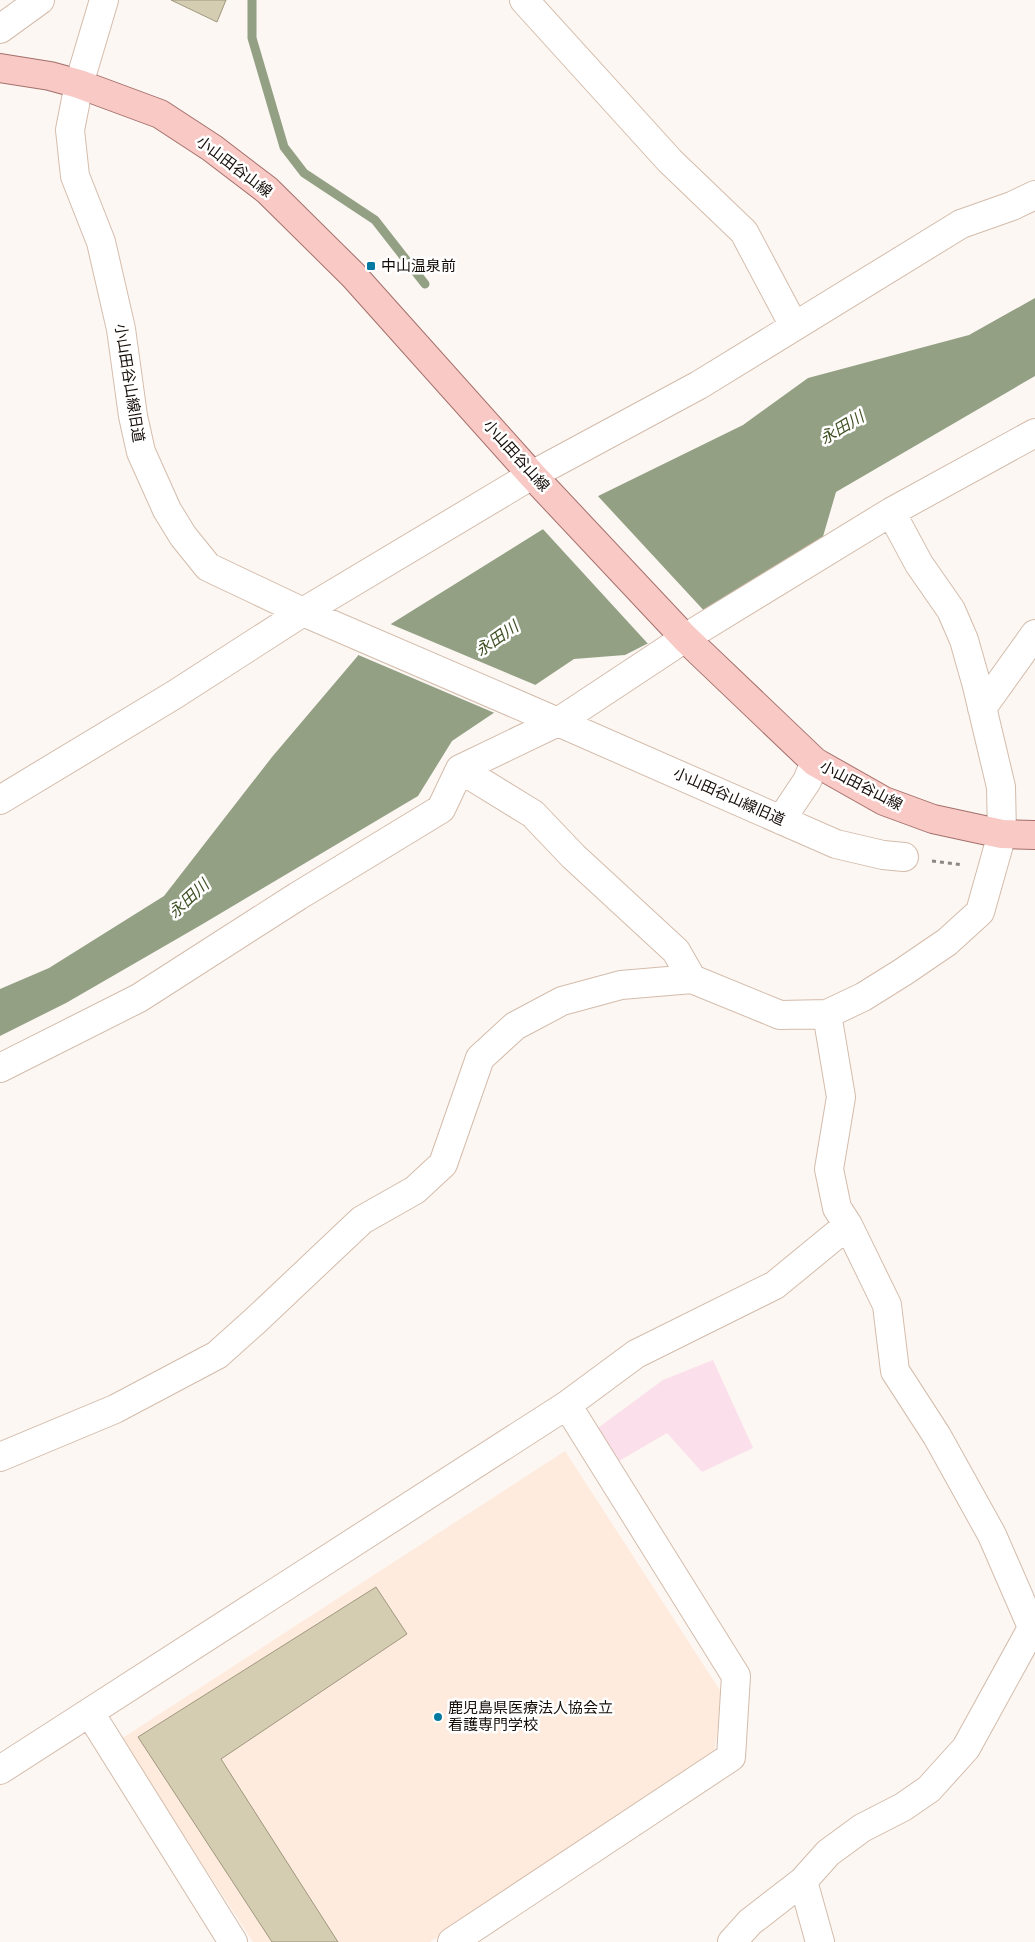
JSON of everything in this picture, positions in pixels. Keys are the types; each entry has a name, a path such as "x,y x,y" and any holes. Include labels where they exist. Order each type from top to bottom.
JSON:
{"main road":[{"name":"小山田谷山線","path":"0,68 50,76 80,84 160,114 212,148 267,190 353,275 532,475 685,638 815,762 884,800 932,819 1002,834 1035,835"}],"street":[{"path":"0,29 40,0"},
{"name":"小山田谷山線旧道","path":"104,0 80,84 70,130 75,176 101,242 121,329 133,416 141,452 167,510 183,536 208,567 303,612 836,844 882,855 904,857"},
{"path":"524,0 670,161 744,232 794,326"},
{"path":"0,800 174,695 303,612 532,475 699,385 961,224 1004,209 1035,195"},
{"path":"0,1068 138,998 298,896 441,810 460,769 558,722 685,638 891,512 1035,433"},
{"path":"0,1457 115,1409 217,1355 362,1220 415,1190 443,1164 480,1058 516,1026 562,1001 621,985 692,979 780,1015 827,1014 863,997 903,972 947,942 980,912 1002,834 1001,787 964,640 951,610 919,564 891,512"},
{"path":"982,708 1035,634"},
{"path":"781,820 807,781 815,762"},
{"path":"460,769 533,814 574,856 676,951 692,979"},
{"path":"732,1942 750,1922 803,1881 828,1853 862,1828 909,1802 935,1783 966,1748 1033,1631 992,1535 936,1436 895,1371 887,1305 848,1224 837,1208 829,1169 841,1097 827,1014"},
{"path":"0,1770 566,1405 636,1354 775,1285 848,1224"},
{"path":"452,1942 731,1757 736,1676 566,1405"},
{"path":"90,1713 233,1942"},
{"path":"803,1881 820,1942"}],"shaded area":[{"path":"713,1360 753,1448 702,1472 667,1433 619,1461 598,1428 663,1380"},
{"name":"鹿児島県医療法人協会立 看護専門学校","path":"565,1451 723,1695 714,1753 430,1942 253,1942 121,1739"}],"water":[{"name":"永田川","path":"1035,298 1035,376 836,492 822,540 698,618 625,655 574,659 452,741 418,796 66,1003 0,1036 0,989 49,968 164,896 272,757 378,632 588,501 743,425 808,378 969,335"}],"pier":[{"path":"596,494 708,615 650,646 541,527"},
{"path":"388,623 538,686 497,714 356,654 376,630"}],"building":[{"path":"171,0 226,0 217,22"},
{"path":"376,1587 407,1634 221,1759 338,1942 272,1942 138,1737"}],"waterway":[{"path":"252,0 252,38 284,147 304,173 375,220 425,284"}],"place":[{"name":"中山温泉前","path":"371,266"},
{"name":"鹿児島県医療法人協会立 看護専門学校","path":"438,1717"}]}
